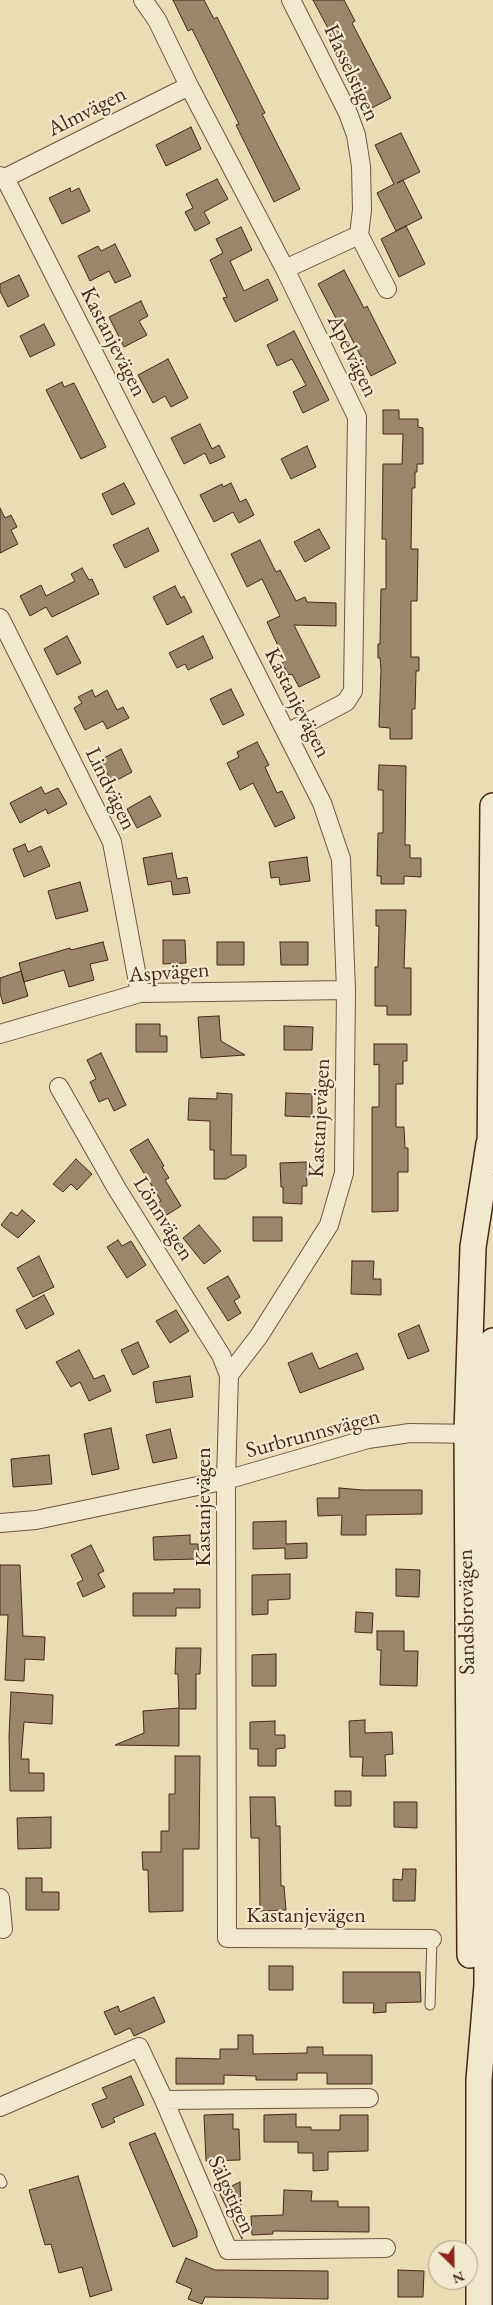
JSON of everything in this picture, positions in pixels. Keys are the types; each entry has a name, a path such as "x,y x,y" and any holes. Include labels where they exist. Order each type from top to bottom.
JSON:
{"main road":[{"name":"Sandsbrovägen","path":"493,806 489,1144 493,1219"},
{"name":"Sandsbrovägen","path":"479,2080 470,1989 467,1433 473,1247 489,1144"},
{"name":"Sandsbrovägen","path":"479,2305 479,2080 487,1985 491,1780 488,1481 492,1434 493,1340"}],"street":[{"name":"Apelvägen","path":"143,0 157,20 357,417 353,690 346,702 287,734"},
{"name":"Hasselstigen","path":"291,0 348,113 356,135 360,166 362,210 359,234"},
{"name":"Almvägen","path":"2,177 189,86"},
{"name":"Kastanjevägen","path":"2,177 322,803 341,859 346,990 344,1173 329,1225 259,1336 229,1375 226,1480 227,1938 432,1939"},
{"path":"284,269 359,234 387,289"},
{"name":"Lindvägen","path":"0,618 112,842 140,993"},
{"name":"Aspvägen","path":"0,1034 140,993 346,990"},
{"name":"Lönnvägen","path":"59,1087 117,1189 221,1355 229,1375"},
{"name":"Surbrunnsvägen","path":"0,1523 36,1520 226,1480 368,1439 410,1433 492,1434"},
{"path":"0,1898 3,1929"},
{"name":"Sälgstigen","path":"0,2107 139,2047 164,2100 228,2250 386,2248"},
{"path":"164,2100 369,2098"}],"lane":[{"path":"430,2005 432,1939"}],"building":[{"path":"173,0 204,0 214,19 217,17 265,113 262,114 300,189 274,202 236,125 239,124 192,29 188,31"},
{"path":"313,0 344,0 355,21 352,23 391,98 368,110"},
{"path":"191,127 201,149 166,166 156,145"},
{"path":"401,133 420,172 403,180 422,218 396,231 377,193 394,184 375,145"},
{"path":"217,179 228,199 204,212 210,223 195,231 185,212 193,208 186,194"},
{"path":"70,188 71,192 79,188 90,211 62,224 49,198"},
{"path":"406,226 425,264 399,277 381,239"},
{"path":"241,227 252,250 230,261 244,291 268,279 278,300 235,322 223,298 227,297 210,260 223,253 216,239"},
{"path":"115,244 131,276 115,283 109,271 90,281 78,256 98,246 101,251"},
{"path":"344,270 364,308 367,306 396,363 371,376 342,320 338,322 318,284"},
{"path":"19,275 29,296 8,307 0,291 0,284"},
{"path":"141,301 148,316 139,321 147,335 124,347 109,317"},
{"path":"44,324 55,345 30,357 20,336"},
{"path":"294,331 329,400 303,413 293,392 306,385 292,359 277,366 267,345"},
{"path":"168,359 188,398 171,407 165,396 153,403 138,375"},
{"path":"62,382 64,387 74,383 106,447 81,459 46,390"},
{"path":"383,410 399,410 399,419 418,419 418,427 423,428 423,464 417,464 415,488 412,488 411,549 418,549 417,601 411,601 411,657 419,657 419,671 416,671 415,709 412,709 412,739 390,739 390,728 379,727 381,670 380,658 378,658 378,644 380,644 381,589 386,589 386,539 382,539 383,464 402,464 403,434 383,434"},
{"path":"200,424 212,449 219,445 225,457 210,464 205,453 184,464 171,438"},
{"path":"307,446 316,467 291,479 281,459"},
{"path":"124,483 135,504 112,515 102,494"},
{"path":"231,483 240,502 246,499 254,515 239,523 233,512 214,522 200,495 222,484 223,487"},
{"path":"0,508 5,518 11,515 17,527 11,530 18,544 0,553"},
{"path":"148,528 159,551 125,568 113,545"},
{"path":"319,529 330,548 305,562 294,542"},
{"path":"260,540 276,572 280,570 296,601 305,597 307,602 336,603 336,626 294,625 320,677 299,687 292,674 289,675 282,663 285,661 267,622 280,616 262,579 247,587 231,554"},
{"path":"82,568 89,580 92,579 99,594 52,617 46,607 30,616 20,596 41,585 46,596 75,581 71,574"},
{"path":"175,586 181,598 184,596 192,612 167,625 153,597"},
{"path":"67,636 81,663 57,675 44,649"},
{"path":"203,636 213,658 188,670 185,664 177,668 169,653"},
{"path":"231,689 244,715 223,725 210,699"},
{"path":"92,690 95,697 107,690 117,710 123,707 129,718 107,729 103,721 85,730 74,708 82,703 78,697"},
{"path":"257,742 269,765 265,767 277,793 282,791 295,818 275,827 253,783 240,790 227,763 239,757 237,752"},
{"path":"121,749 132,772 112,783 100,760"},
{"path":"379,765 406,766 405,845 410,845 410,858 421,858 421,877 404,876 404,884 381,884 381,876 377,876 378,833 383,833 383,790 378,790"},
{"path":"41,787 45,794 58,788 67,804 48,814 46,809 20,823 10,803"},
{"path":"150,796 161,816 137,828 127,809"},
{"path":"25,844 28,852 41,846 50,866 24,877 13,849"},
{"path":"172,853 177,879 187,877 190,893 173,895 171,881 148,885 143,858"},
{"path":"307,857 310,881 280,885 279,877 271,878 269,862"},
{"path":"80,882 88,911 56,919 48,891"},
{"path":"376,910 406,910 404,968 411,968 411,1015 387,1015 387,1006 375,1006 375,967 378,967 379,926 376,926"},
{"path":"163,940 185,940 186,963 163,964"},
{"path":"103,942 108,960 90,964 94,980 69,987 64,970 24,982 19,963 70,948 71,950"},
{"path":"217,942 244,942 244,965 217,965"},
{"path":"280,942 308,942 308,965 281,965"},
{"path":"21,971 28,996 3,1004 0,993 0,978"},
{"path":"219,1016 221,1041 245,1055 201,1058 198,1017"},
{"path":"136,1024 160,1024 160,1036 167,1036 167,1052 136,1052"},
{"path":"284,1026 313,1027 312,1050 284,1050"},
{"path":"374,1044 407,1044 407,1061 403,1061 403,1084 396,1084 396,1127 404,1127 405,1148 408,1148 408,1172 398,1172 398,1211 372,1212 372,1107 379,1107 379,1064 374,1065"},
{"path":"101,1053 126,1105 114,1111 108,1098 99,1102 90,1082 96,1079 87,1060"},
{"path":"217,1093 232,1094 231,1155 246,1155 246,1167 226,1179 214,1179 214,1150 210,1150 210,1121 188,1120 189,1098 217,1099"},
{"path":"286,1093 312,1094 312,1117 285,1116"},
{"path":"148,1139 169,1178 165,1180 181,1206 162,1218 154,1205 161,1201 130,1150"},
{"path":"76,1159 92,1174 77,1190 71,1184 63,1192 53,1184"},
{"path":"306,1162 307,1186 302,1186 302,1204 283,1203 280,1163"},
{"path":"22,1210 35,1221 18,1238 1,1225 11,1212 17,1216"},
{"path":"253,1217 282,1217 282,1241 253,1241"},
{"path":"199,1225 221,1251 204,1264 183,1238"},
{"path":"118,1240 122,1246 131,1241 146,1265 127,1278 107,1247"},
{"path":"39,1256 54,1287 33,1297 17,1268"},
{"path":"352,1261 374,1261 373,1279 381,1279 381,1295 351,1294"},
{"path":"228,1276 240,1297 234,1301 241,1313 228,1321 207,1288"},
{"path":"44,1295 54,1314 26,1329 16,1310"},
{"path":"176,1310 189,1331 170,1343 156,1321"},
{"path":"419,1325 429,1351 408,1359 398,1334"},
{"path":"138,1342 149,1367 133,1375 121,1350"},
{"path":"79,1350 94,1379 104,1375 111,1391 89,1401 80,1382 71,1387 56,1362"},
{"path":"312,1353 319,1369 357,1353 364,1369 300,1393 288,1363"},
{"path":"190,1376 193,1397 156,1403 153,1382"},
{"path":"111,1428 119,1469 92,1475 84,1434"},
{"path":"170,1429 177,1458 153,1463 146,1435"},
{"path":"49,1455 52,1484 13,1487 11,1459"},
{"path":"339,1488 422,1490 422,1514 366,1515 366,1535 341,1535 342,1515 318,1516 317,1498 339,1498"},
{"path":"286,1521 286,1544 307,1543 307,1558 285,1559 285,1548 253,1549 253,1522"},
{"path":"190,1535 190,1544 198,1544 199,1559 154,1560 153,1537"},
{"path":"91,1545 104,1571 98,1574 105,1587 83,1597 77,1583 83,1580 71,1555"},
{"path":"0,1565 20,1565 23,1636 45,1637 44,1660 25,1659 24,1681 5,1680 8,1615 0,1615"},
{"path":"396,1569 420,1570 419,1597 396,1596"},
{"path":"290,1574 290,1599 268,1600 268,1614 252,1615 252,1575"},
{"path":"174,1589 200,1589 200,1608 176,1608 176,1616 133,1616 133,1593 174,1593"},
{"path":"356,1612 373,1613 372,1633 355,1632"},
{"path":"377,1631 404,1631 404,1651 418,1651 417,1686 380,1685 381,1650 377,1650"},
{"path":"176,1648 201,1648 200,1674 196,1674 196,1709 179,1709 179,1746 115,1745 144,1733 143,1711 179,1708 178,1674 175,1674"},
{"path":"276,1654 276,1686 252,1686 252,1655"},
{"path":"11,1692 53,1695 52,1724 24,1722 21,1759 29,1759 29,1773 44,1773 44,1791 10,1791 9,1736"},
{"path":"365,1720 365,1733 392,1732 393,1754 385,1755 386,1776 362,1776 363,1757 350,1757 349,1721"},
{"path":"275,1721 275,1735 285,1735 285,1748 276,1749 276,1766 258,1766 258,1749 250,1749 250,1722"},
{"path":"175,1756 200,1756 199,1849 183,1849 183,1911 149,1912 148,1870 143,1870 142,1852 161,1852 161,1831 169,1831 169,1794 175,1794"},
{"path":"335,1791 351,1791 351,1806 335,1806"},
{"path":"250,1797 275,1797 276,1826 280,1826 281,1886 284,1886 286,1910 260,1911 259,1838 251,1838"},
{"path":"394,1802 417,1802 417,1828 394,1827"},
{"path":"51,1817 51,1848 18,1849 17,1818"},
{"path":"403,1869 416,1869 415,1901 393,1901 393,1879 402,1880"},
{"path":"26,1878 42,1878 42,1892 59,1892 59,1910 26,1910"},
{"path":"269,1966 293,1966 293,1990 269,1990"},
{"path":"343,1972 420,1972 421,2002 386,2003 386,2012 373,2013 374,2003 343,2003"},
{"path":"154,1997 165,2022 134,2036 130,2028 115,2035 104,2012 118,2006 120,2012"},
{"path":"238,2035 253,2035 253,2054 307,2053 307,2047 323,2047 323,2055 372,2055 372,2084 327,2084 327,2073 297,2073 297,2080 256,2080 256,2076 224,2075 224,2084 176,2084 176,2058 220,2059 220,2049 238,2049"},
{"path":"131,2076 144,2105 113,2118 115,2122 102,2128 92,2104 107,2098 102,2088"},
{"path":"233,2114 233,2129 239,2129 240,2160 206,2161 204,2115"},
{"path":"296,2114 296,2127 311,2127 311,2130 340,2130 340,2115 368,2115 368,2151 328,2152 328,2170 313,2171 313,2153 298,2153 298,2142 264,2142 264,2115"},
{"path":"155,2133 197,2231 197,2237 173,2247 129,2143"},
{"path":"78,2176 112,2290 90,2297 82,2267 59,2273 51,2244 45,2245 29,2190"},
{"path":"240,2182 242,2239 219,2192"},
{"path":"284,2190 312,2191 311,2201 338,2201 338,2207 369,2207 369,2232 273,2231 273,2234 252,2235 251,2216 283,2215"},
{"path":"186,2258 215,2270 328,2271 328,2299 205,2297 202,2304 188,2299 192,2289 176,2282"},
{"path":"398,2270 424,2271 423,2297 398,2297"}]}
